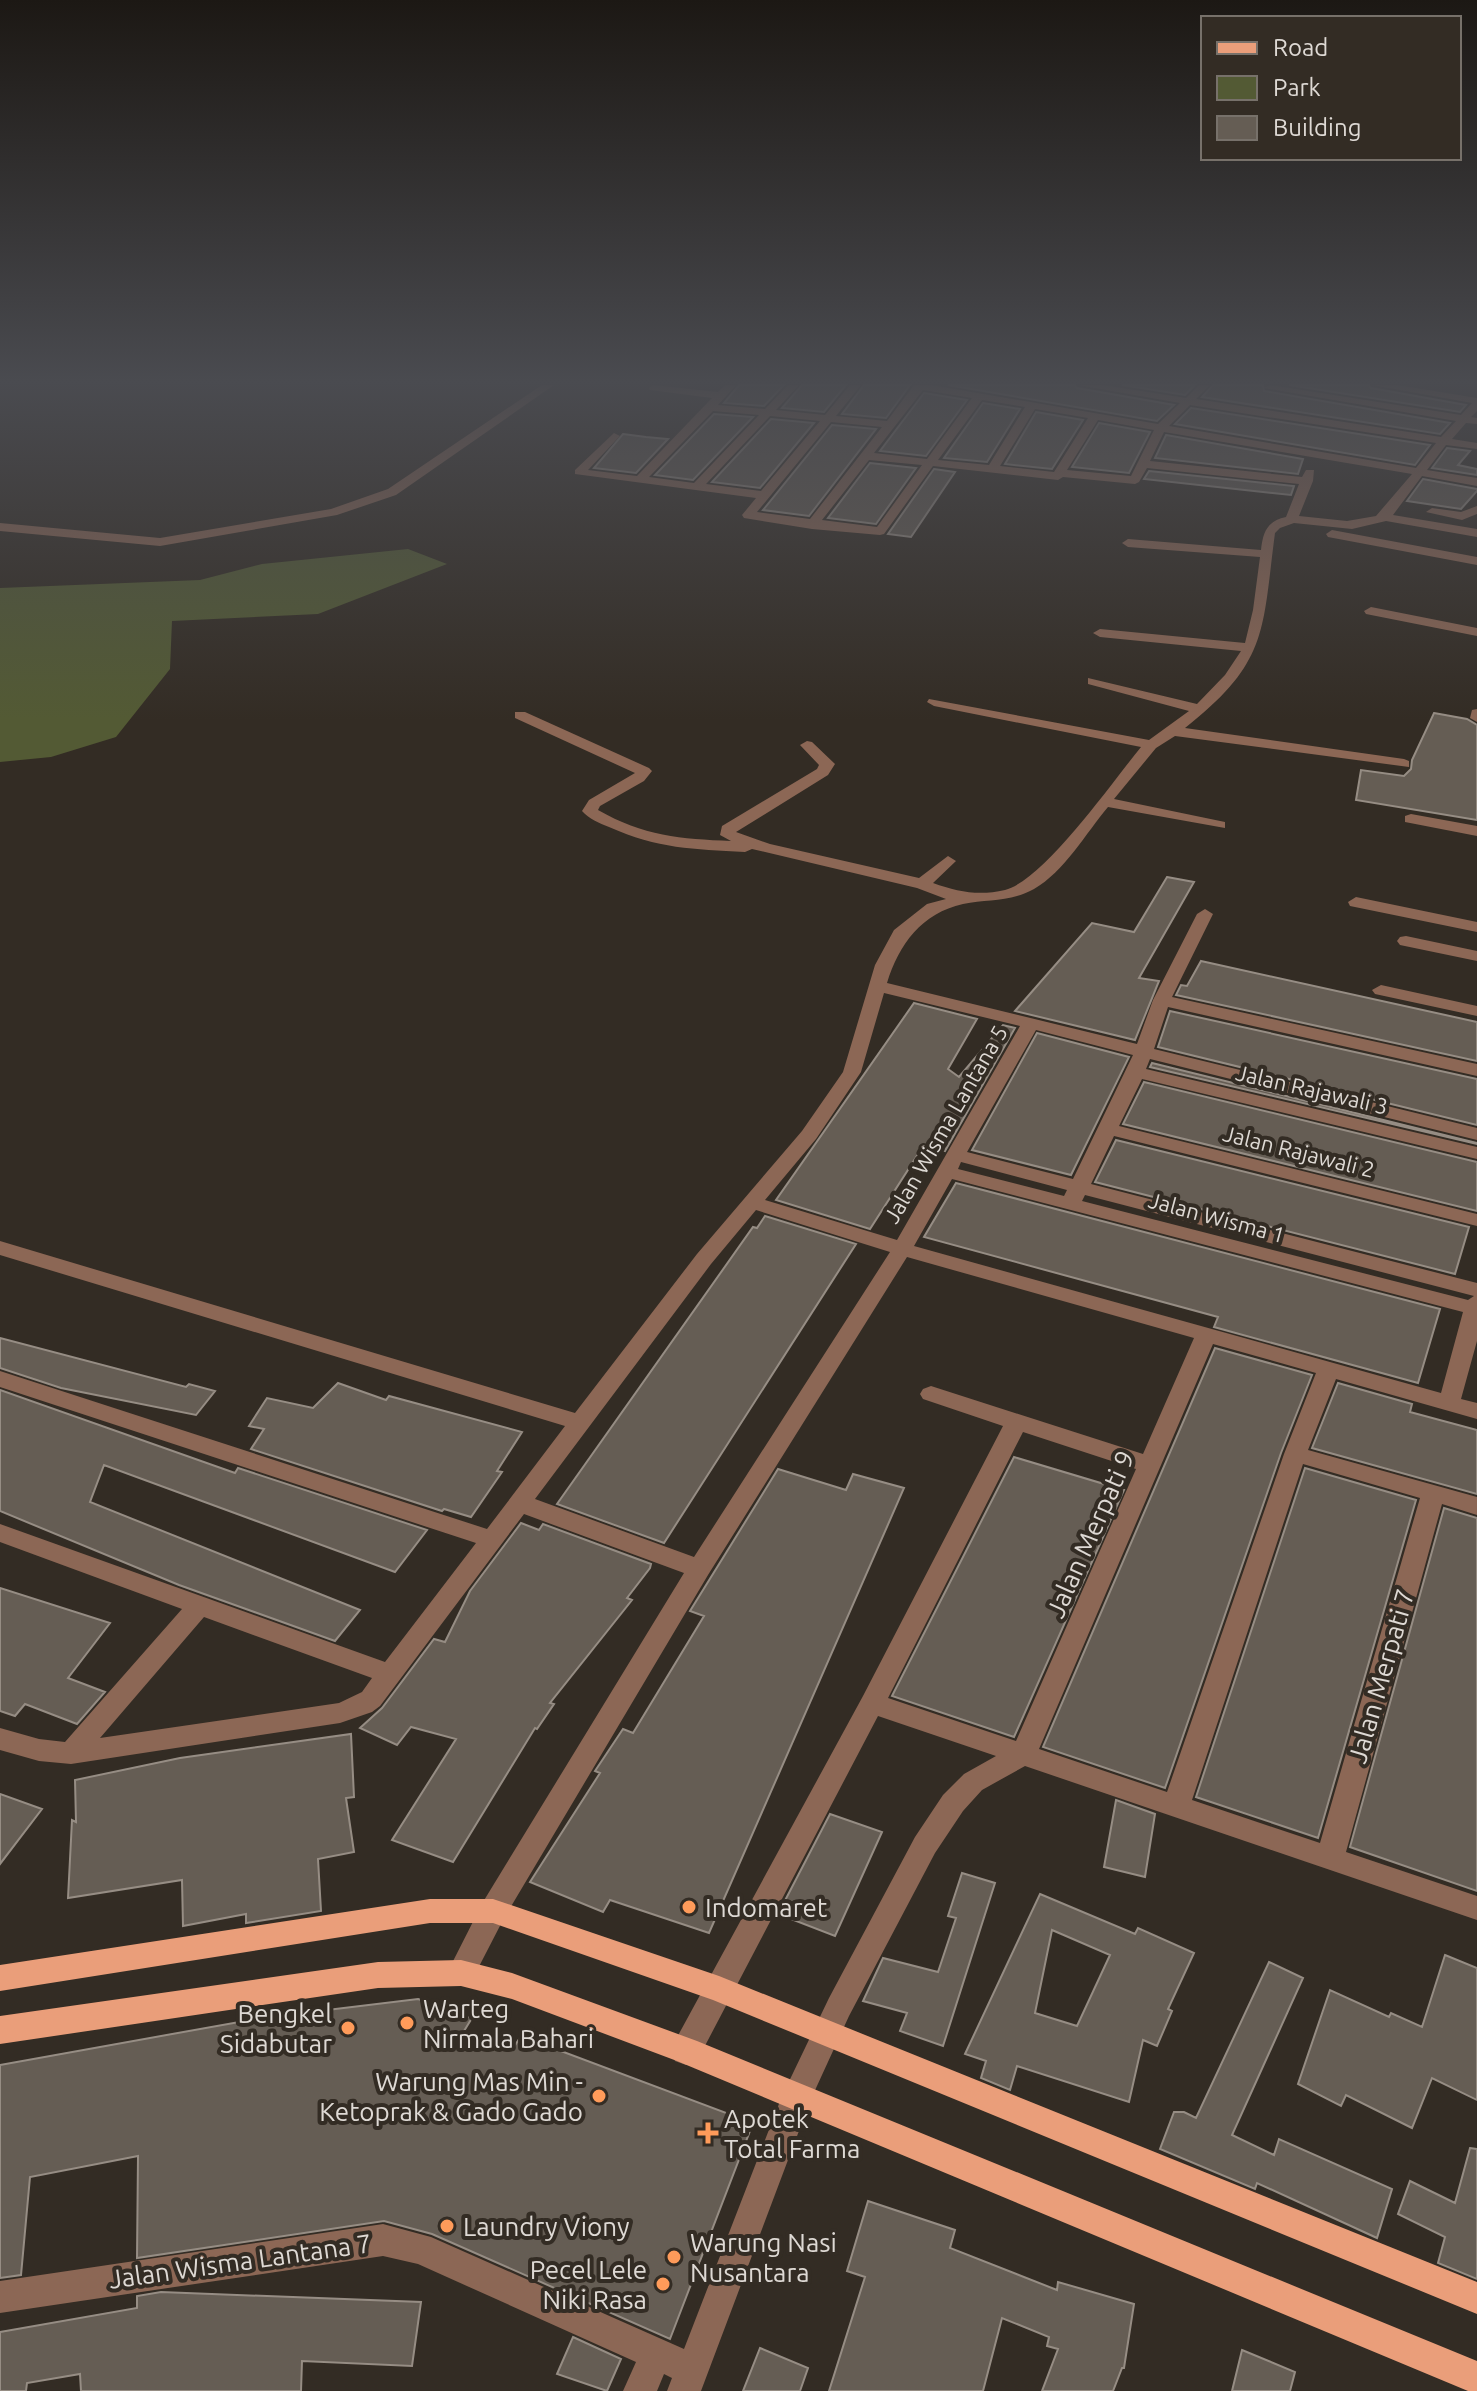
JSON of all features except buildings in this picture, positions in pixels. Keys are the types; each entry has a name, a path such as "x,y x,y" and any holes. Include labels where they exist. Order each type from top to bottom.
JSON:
{"main road":[{"path":"0,1978 430,1911 493,1911 719,1989 1477,2298"},
{"path":"0,2030 378,1975 461,1973 512,1986 686,2051 1477,2378"}],"street":[{"path":"0,527 160,542 333,512 378,497"},
{"path":"761,497 748,515 880,531 906,497"},
{"path":"812,525 834,497"},
{"path":"1284,522 1298,497"},
{"path":"1385,517 1400,497"},
{"path":"1425,511 1462,516 1477,510"},
{"path":"0,1739 39,1750 71,1753 340,1713 363,1705 392,1675 578,1422 751,1202 809,1135 852,1072 890,951 900,934 933,908 962,899 1010,894 1045,873 1151,745 1200,709 1250,648 1258,619 1270,529 1284,522 1345,525 1385,517 1477,533"},
{"path":"1284,522 1477,561"},
{"path":"1128,543 1265,554"},
{"path":"1371,611 1477,632"},
{"path":"1100,633 1250,648"},
{"path":"1093,681 1200,709"},
{"path":"934,702 1151,745"},
{"path":"520,715 644,771 639,778 594,803 590,811 595,815 640,835 669,843 765,848"},
{"path":"1174,731 1404,764"},
{"path":"807,745 827,764 823,772 727,831 731,837 765,848 922,884 962,899"},
{"path":"1104,802 1219,825"},
{"path":"1411,819 1477,831"},
{"path":"922,884 948,861"},
{"path":"1356,902 1477,927"},
{"path":"1075,1195 1146,1052 1162,1000 1205,914"},
{"path":"1406,941 1477,956"},
{"path":"878,986 1477,1134"},
{"path":"1381,990 1477,1011"},
{"path":"1162,1000 1477,1070"},
{"name":"Jalan Wisma Lantana 5","path":"461,1973 493,1911 699,1569 902,1249 1031,1023"},
{"name":"Jalan Rajawali 3","path":"1136,1072 1477,1153"},
{"name":"Jalan Rajawali 2","path":"1109,1129 1477,1220"},
{"name":"Jalan Wisma 1","path":"951,1163 1476,1302"},
{"path":"751,1202 902,1249 1477,1411"},
{"path":"0,1248 578,1422"},
{"path":"1449,1403 1476,1302"},
{"name":"Jalan Merpati 9","path":"1023,1754 1206,1335"},
{"path":"1176,1806 1295,1454 1329,1369"},
{"path":"0,1379 491,1539"},
{"path":"931,1394 1138,1461"},
{"path":"686,2051 872,1703 1016,1423"},
{"path":"1295,1454 1477,1506"},
{"name":"Jalan Merpati 7","path":"1330,1858 1433,1493"},
{"path":"518,1502 699,1569"},
{"path":"0,1533 392,1675"},
{"path":"71,1753 200,1605"},
{"path":"872,1703 1477,1908"},
{"path":"689,2381 797,2096 825,2034 925,1845 953,1803 973,1782 1023,1754"},
{"name":"Jalan Wisma Lantana 7","path":"0,2297 383,2240 395,2241 420,2248 656,2355 689,2381"},
{"path":"640,2391 656,2355"}],"green space":[{"path":"408,549 447,564 318,614 172,621 170,669 116,737 51,757 0,762 0,588 200,580 262,564"}],"place":[{"name":"Indomaret","path":"689,1907"},
{"name":"Warteg Nirmala Bahari","path":"407,2023"},
{"name":"Bengkel Sidabutar","path":"348,2028"},
{"name":"Warung Mas Min - Ketoprak & Gado Gado","path":"599,2096"},
{"name":"Apotek Total Farma","path":"708,2133"},
{"name":"Laundry Viony","path":"447,2226"},
{"name":"Warung Nasi Nusantara","path":"674,2257"},
{"name":"Pecel Lele Niki Rasa","path":"663,2284"}]}
